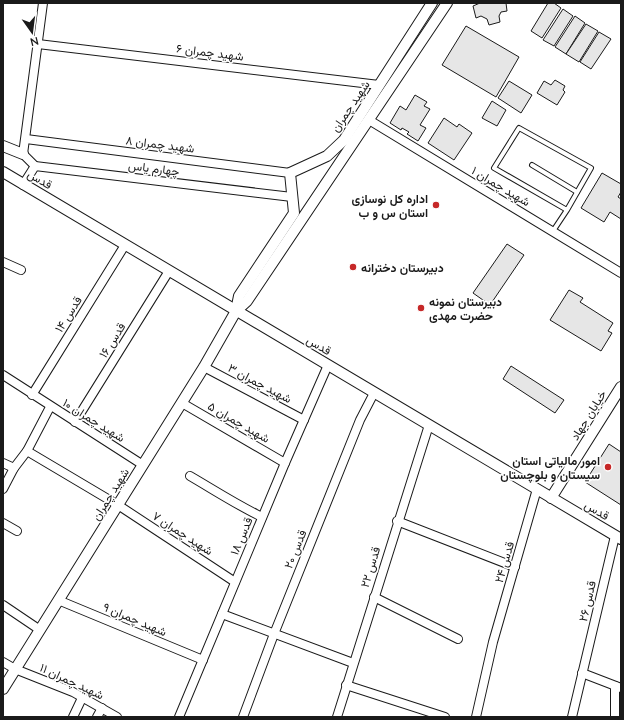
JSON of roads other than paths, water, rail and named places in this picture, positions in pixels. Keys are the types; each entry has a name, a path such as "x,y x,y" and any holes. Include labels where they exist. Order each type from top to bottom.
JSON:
{"street":[{"path":"23,154 43,3"},
{"name":"شهید چمران","path":"3,688 182,403 236,311 239,296 294,213 290,173 327,156 344,140 432,3"},
{"name":"شهید چمران","path":"236,311 248,301 447,3"},
{"name":"شهید چمران ۶","path":"38,44 379,85"},
{"name":"شهید چمران ۱","path":"369,120 621,273"},
{"name":"شهید چمران ۸","path":"26,138 290,173"},
{"path":"3,146 23,154 35,166 23,184"},
{"name":"چهارم یاس","path":"35,166 292,197"},
{"name":"قدس","path":"3,172 618,537"},
{"name":"قدس ۱۴","path":"32,395 125,245"},
{"path":"3,262 21,270"},
{"name":"قدس ۱۶","path":"75,422 169,271"},
{"name":"قدس ۱۸","path":"179,717 262,517 328,365"},
{"name":"شهید چمران ۳","path":"204,367 304,420"},
{"name":"شهید چمران ۱۰","path":"3,375 143,465"},
{"name":"خیابان جهاد","path":"552,498 621,387"},
{"name":"قدس ۲۰","path":"243,717 274,634 360,420 374,393"},
{"name":"شهید چمران ۵","path":"182,403 285,463"},
{"path":"3,489 14,468 27,451 50,406"},
{"name":"قدس ۲۲","path":"337,717 428,425"},
{"name":"شهید چمران ۷","path":"27,451 118,505 235,582"},
{"path":"3,463 14,468"},
{"path":"190,476 225,496 231,502 262,517"},
{"name":"قدس ۲۴","path":"476,717 494,642 537,489"},
{"path":"397,521 515,567"},
{"path":"3,523 17,531"},
{"name":"قدس ۲۶","path":"572,717 582,673 618,537"},
{"path":"374,597 458,639"},
{"name":"شهید چمران ۹","path":"58,600 203,660"},
{"path":"3,605 40,630"},
{"path":"222,614 353,663"},
{"name":"شهید چمران ۱۱","path":"3,662 15,669 73,692 117,717"},
{"path":"582,673 618,687 615,717"},
{"path":"346,685 445,717"},
{"path":"73,717 82,698"},
{"path":"97,717 102,708"}],"lane":[{"path":"553,231 567,210 591,168 519,128 494,168 567,210"},
{"path":"532,165 577,192"}],"place":[{"name":"اداره کل نوسازی استان س و ب","path":"436,205"},
{"name":"دبیرستان دخترانه","path":"353,267"},
{"name":"دبیرستان نمونه حضرت مهدی","path":"421,308"},
{"name":"امور مالیاتی استان سیستان و بلوچستان","path":"608,467"}]}
